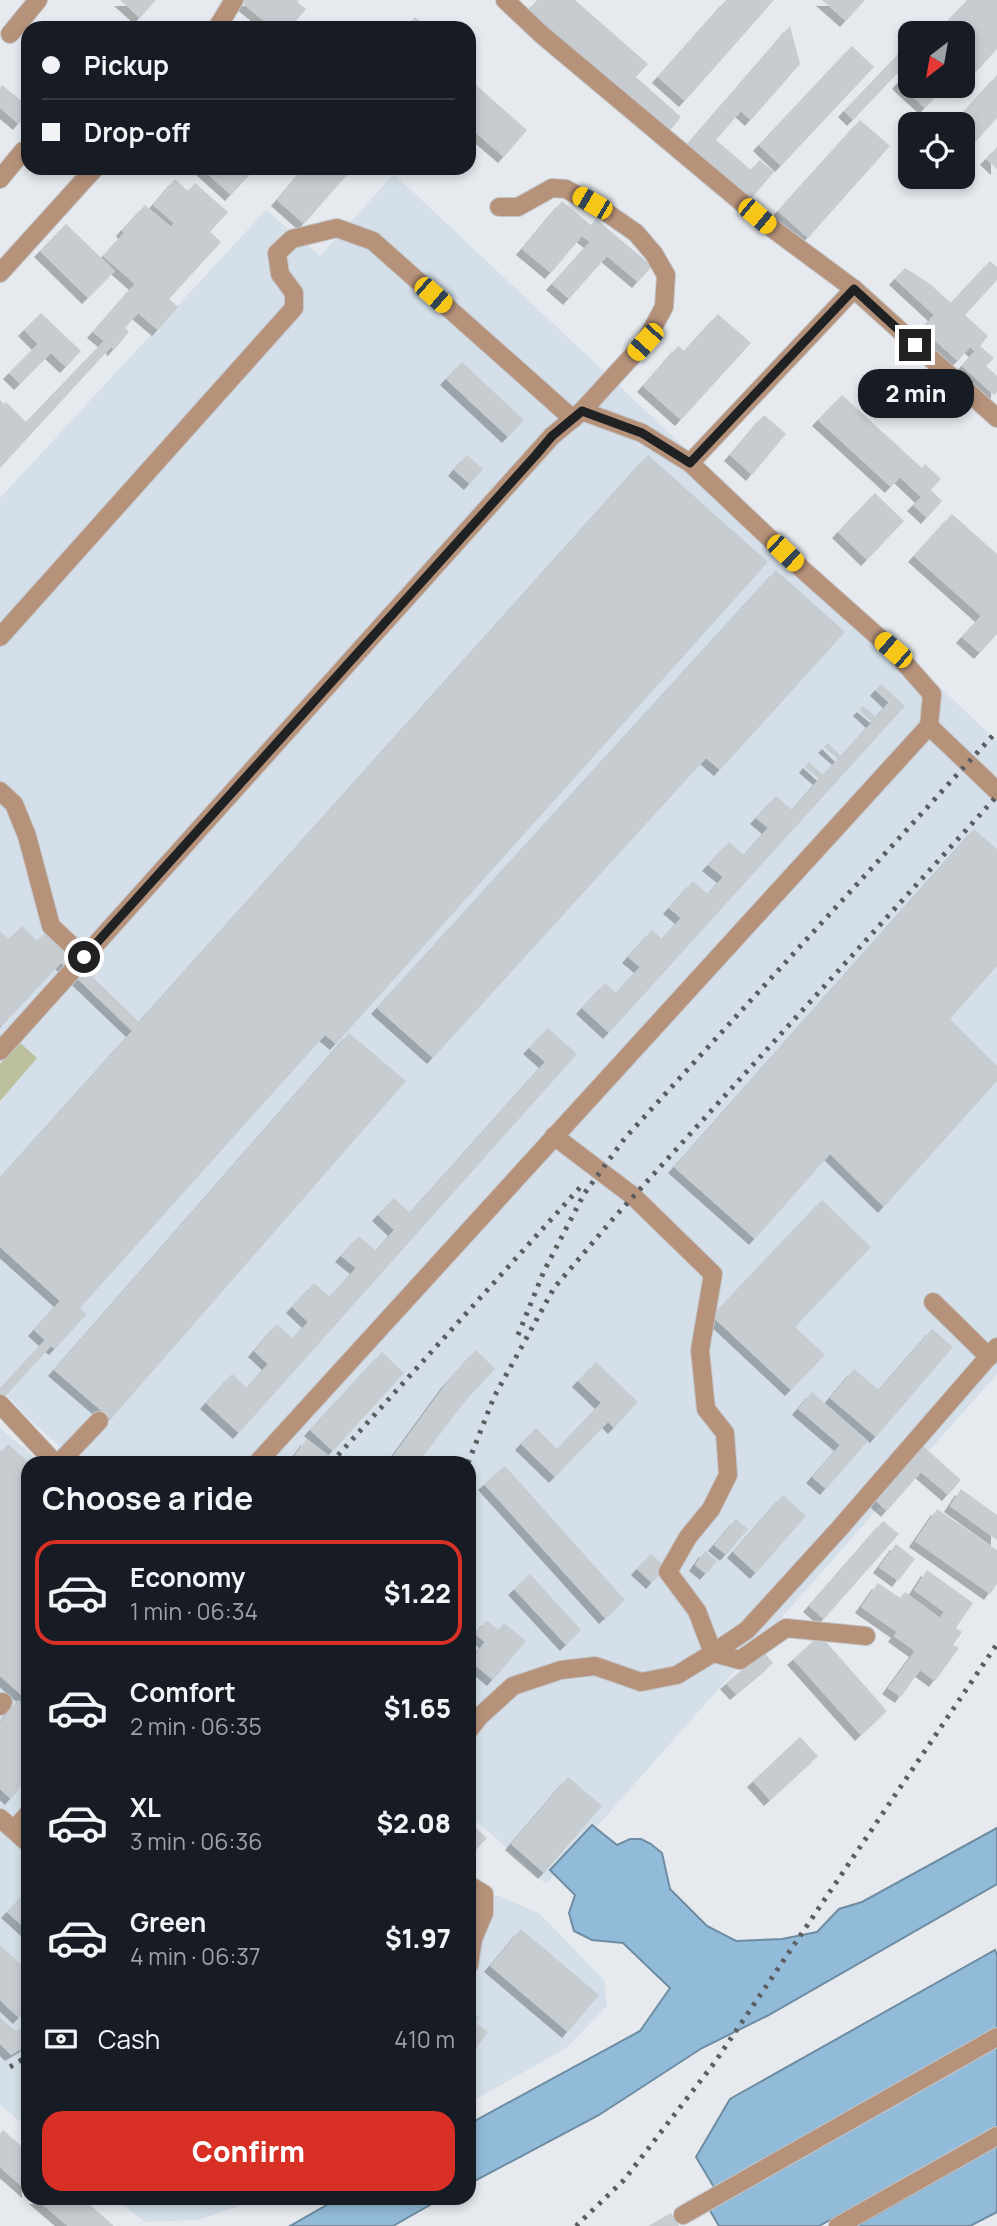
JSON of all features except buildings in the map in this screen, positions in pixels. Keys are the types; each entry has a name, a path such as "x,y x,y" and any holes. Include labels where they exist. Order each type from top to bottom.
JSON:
{"street":[{"path":"10,34 38,0"},
{"path":"221,21 234,0"},
{"path":"505,0 541,34 777,233 854,289 997,418"},
{"path":"0,179 21,153"},
{"path":"0,273 89,175"},
{"path":"0,1051 552,436 578,415 645,342 664,307 666,275 654,254 636,233 566,189 552,188 518,206 499,207"},
{"path":"0,637 294,308 294,293 280,274 277,253 292,239 337,228 373,241 578,415 642,433 690,463 803,570 893,650 933,694 929,726 263,1456"},
{"path":"690,463 854,289"},
{"path":"929,726 997,791"},
{"path":"0,791 14,804 27,836 51,926 78,964"},
{"path":"554,1136 633,1196 713,1274 700,1350 706,1409 725,1433 728,1475 711,1509 688,1537 668,1572 696,1611 713,1653"},
{"path":"476,1721 513,1686 561,1670 595,1666 641,1682 677,1675 747,1630 993,1352 933,1303"},
{"path":"0,1404 50,1456"},
{"path":"64,1456 99,1421"},
{"path":"713,1653 740,1660 786,1628 866,1636"},
{"path":"0,1818 21,1836"},
{"path":"14,1830 21,1822"},
{"path":"476,1889 484,1894 484,1913 476,1932"},
{"path":"683,2215 997,2037"},
{"path":"838,2226 997,2136"}],"shaded area":[{"path":"395,175 997,741 997,1374 546,1884 476,1820 476,1456 70,1456 29,1419 0,1387 0,498 266,210 320,256"},
{"path":"0,1428 33,1456 21,1456 21,2122 0,2105"},
{"path":"476,1894 500,1896 540,1914 604,1980 607,2006 566,2048 476,2099"},
{"path":"124,2205 242,2205 198,2220 145,2222"}],"green space":[{"path":"19,1042 37,1058 0,1101 0,1064"}],"water":[{"path":"592,1825 617,1845 630,1839 641,1839 662,1853 670,1889 707,1926 736,1941 782,1939 817,1932 839,1909 862,1902 997,1828 997,1884 767,2016 702,2048 599,2115 476,2180 476,2120 640,2031 670,1988 623,1943 592,1940 574,1931 569,1913 575,1895 550,1870"},
{"path":"995,1950 997,2030 715,2189 696,2157 730,2099"},
{"path":"997,2043 997,2127 819,2226 719,2226 708,2207"},
{"path":"997,2146 997,2212 970,2226 857,2226"},
{"path":"327,2205 430,2205 393,2226 290,2226"}],"railway":[{"path":"518,1335 544,1271 584,1194 625,1138 997,731"},
{"path":"471,1456 494,1397 554,1288 612,1220 997,796"},
{"path":"337,1456 584,1183"},
{"path":"576,2226 624,2180 715,2062 997,1644"},
{"path":"10,2067 21,2060"}],"route":[{"path":"84,957 552,436 582,411 642,433 690,463 854,289 915,345"}]}
